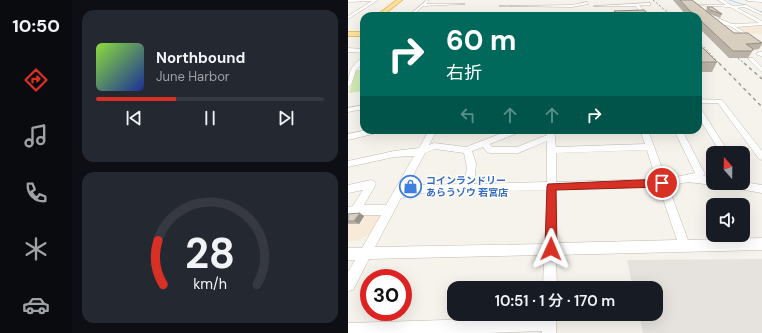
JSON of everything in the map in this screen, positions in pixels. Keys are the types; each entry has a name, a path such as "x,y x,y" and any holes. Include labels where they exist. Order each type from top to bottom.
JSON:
{"main road":[{"path":"384,12 400,0"},
{"path":"350,35 360,29"},
{"path":"350,35 360,34"}],"street":[{"path":"348,0 377,0"},
{"path":"348,6 363,0"},
{"path":"349,17 377,0"},
{"path":"414,12 428,0"},
{"path":"461,12 466,0"},
{"path":"499,12 503,0"},
{"path":"544,0 548,12"},
{"path":"579,0 612,12"},
{"path":"693,4 706,0"},
{"path":"720,0 762,23"},
{"path":"748,0 762,1"},
{"path":"501,6 569,6 587,3"},
{"path":"422,5 463,4"},
{"path":"596,6 650,4"},
{"path":"693,4 745,6 762,14"},
{"path":"693,4 703,12"},
{"path":"637,5 642,12"},
{"path":"569,6 570,12"},
{"path":"349,17 358,16"},
{"path":"711,18 721,24 731,25 762,23"},
{"path":"731,25 762,45"},
{"path":"348,50 360,51"},
{"path":"752,59 762,70"},
{"path":"348,85 350,69 360,62"},
{"path":"702,101 720,101 762,157"},
{"path":"348,110 360,108"},
{"path":"702,117 721,146"},
{"path":"348,137 361,134"},
{"path":"348,285 431,134"},
{"path":"348,164 394,154 415,153 422,149 434,146 467,150 507,134"},
{"path":"484,143 490,150 518,150 549,134"},
{"path":"550,281 551,134"},
{"path":"645,134 684,246"},
{"path":"397,195 422,189 662,183 698,176 700,174 680,134"},
{"path":"552,150 650,147"},
{"path":"467,150 472,159 473,168 468,188"},
{"path":"687,178 706,180"},
{"path":"348,189 371,184 352,211"},
{"path":"750,185 762,189"},
{"path":"352,211 389,210"},
{"path":"348,254 762,244"},
{"path":"348,330 549,324"}],"shaded area":[{"path":"739,26 762,26 762,34 747,34 737,28"},
{"path":"382,212 370,234 357,241 348,241 348,213"},
{"path":"762,259 762,333 643,333 640,321 663,321 663,281 632,281 627,260"}],"green space":[{"path":"356,70 360,70 360,92 349,93"}],"building":[{"path":"680,0 692,0 734,33 748,33 762,43 746,44 753,49 752,51 733,51 702,22 702,12 691,12"},
{"path":"707,7 712,7 722,14 710,10"},
{"path":"644,10 646,12 616,12 614,11"},
{"path":"702,48 703,48 717,62 702,62"},
{"path":"360,213 354,221 348,221 348,214"}],"waterway":[{"path":"729,0 745,5"},
{"path":"753,9 762,12"}],"railway":[{"path":"653,0 667,12"},
{"path":"702,45 720,64"},
{"path":"738,58 745,64"},
{"path":"719,63 762,107"},
{"path":"744,63 762,79"}],"place":[{"name":"コインランドリー あらうゾウ 若宮店","path":"410,186"}],"route":[{"path":"551,249 551,186 662,183"}]}
